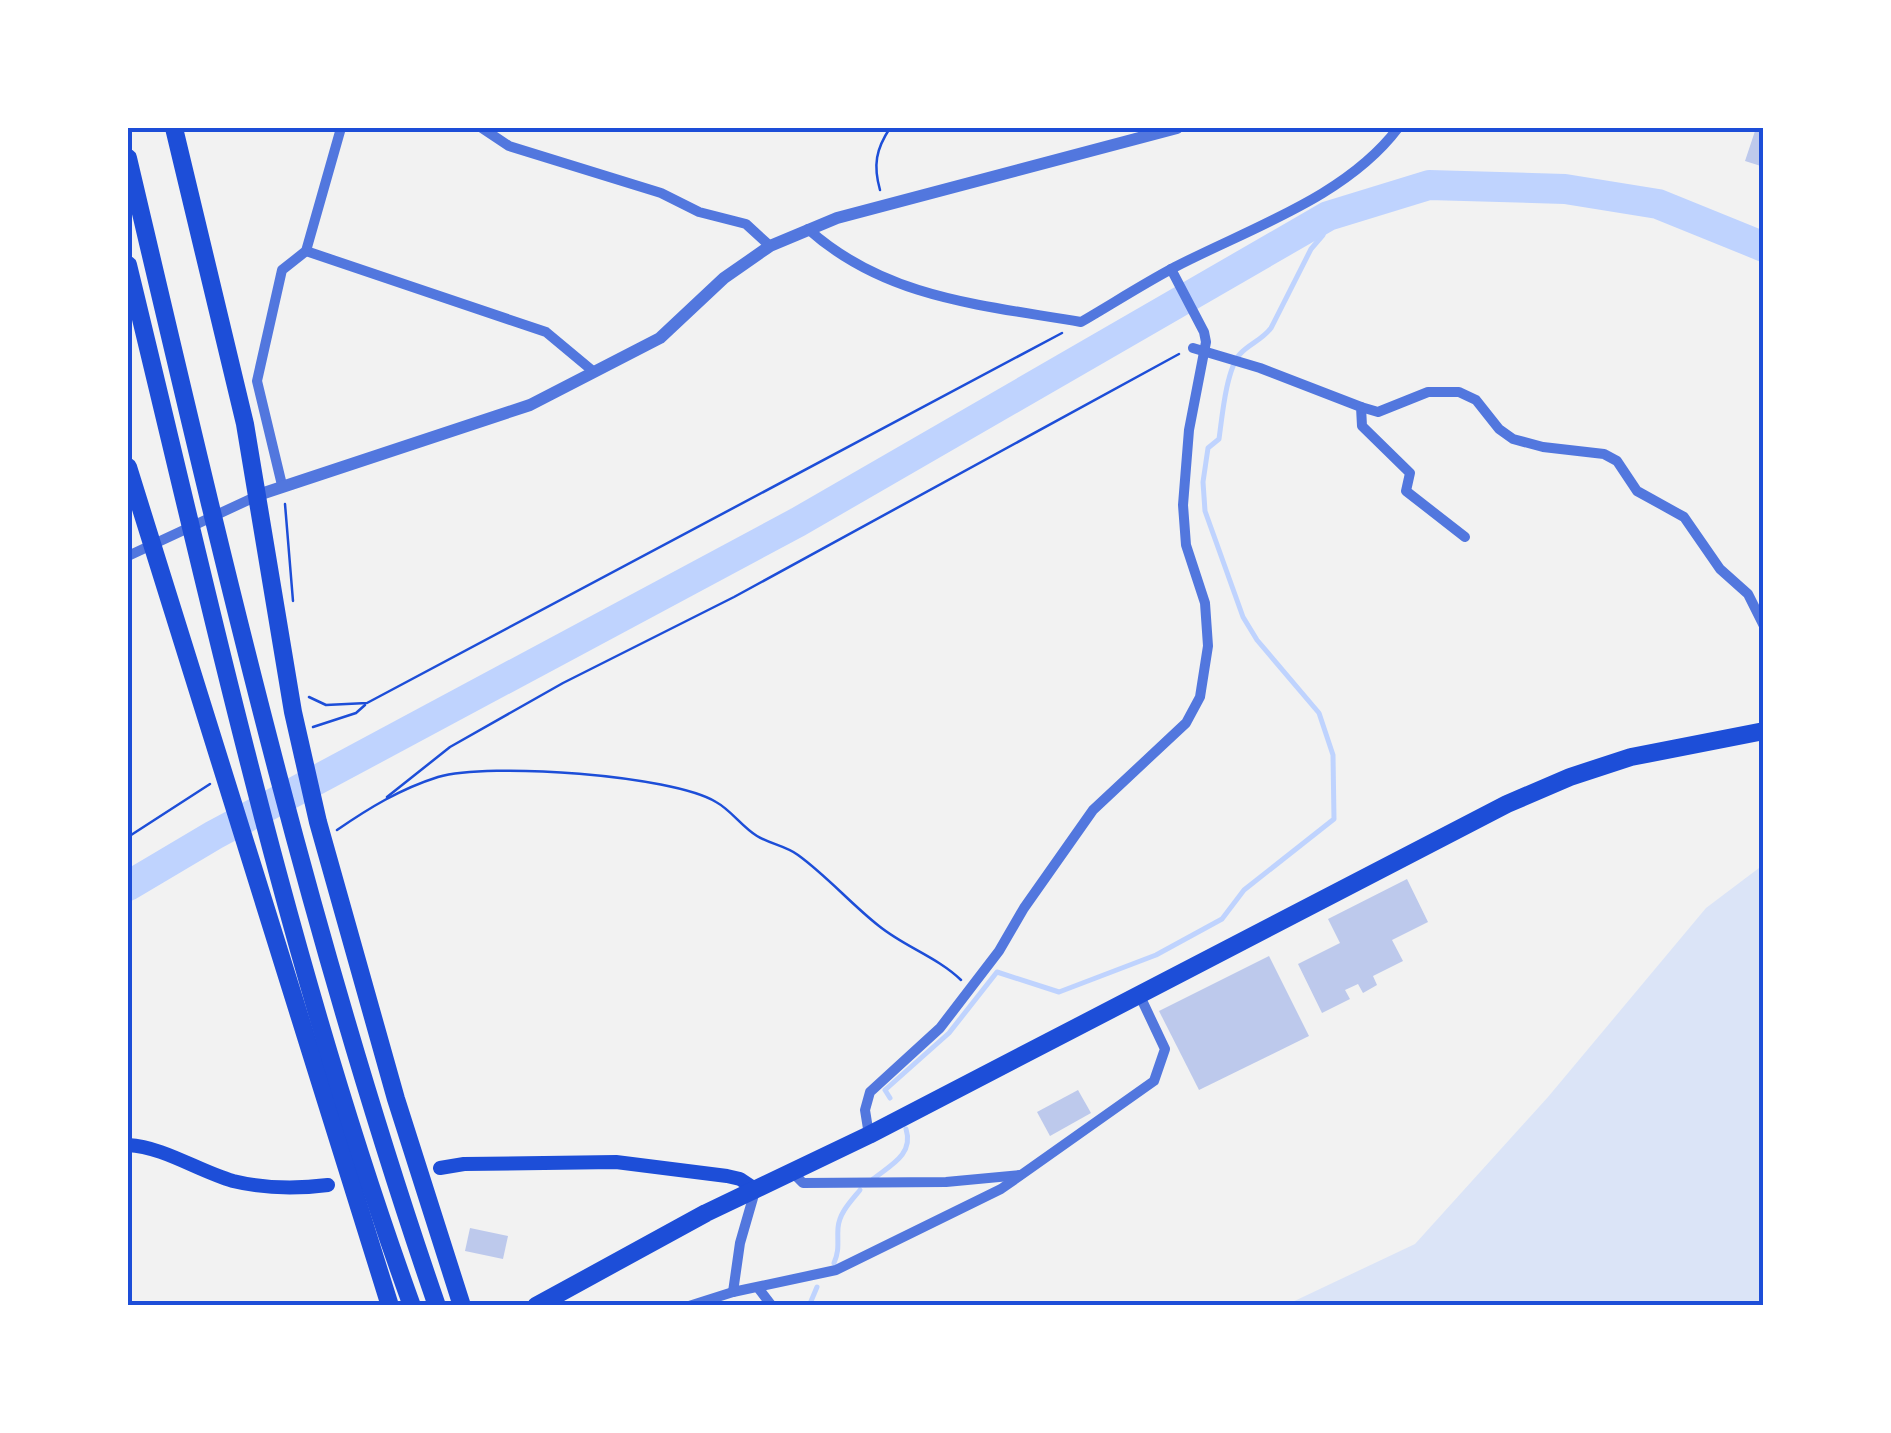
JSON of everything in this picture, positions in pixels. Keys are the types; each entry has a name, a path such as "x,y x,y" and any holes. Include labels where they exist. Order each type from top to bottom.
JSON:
{"highway":[{"path":"174,128 242,408 293,712 321,831 396,1099 462,1306"},
{"path":"128,158 280,789 384,1149 438,1306"},
{"path":"128,265 260,808 324,1031 412,1306"},
{"path":"128,467 390,1306"},
{"path":"536,1306 755,1189 869,1135 1507,804 1631,756 1764,731"}],"main road":[{"path":"128,1145 263,1187 289,1190 328,1185"},
{"path":"440,1168 464,1164 616,1162 726,1176 755,1189"},
{"path":"361,1180 405,1173"}],"street":[{"path":"282,485 257,381 282,270 306,250 341,128"},
{"path":"482,128 510,146 661,193 700,212 746,224 770,246"},
{"path":"128,556 282,485 530,404 660,338 724,278 770,246 808,229 1178,128"},
{"path":"808,229 889,282 916,291 1081,322 1316,197 1364,163 1398,128"},
{"path":"306,250 546,332 594,372"},
{"path":"869,1135 865,1110 870,1092 929,1039 969,991 1079,827 1186,724 1197,707 1206,666 1209,623 1186,545 1184,505 1189,430 1204,332 1174,274"},
{"path":"1199,349 1378,412 1428,392 1459,392 1476,400 1499,429 1513,439 1543,447 1604,454 1618,461 1637,491 1684,517 1720,569 1748,594 1764,626"},
{"path":"1361,407 1362,426 1410,473 1406,491 1465,538"},
{"path":"690,1306 733,1292 836,1270 1021,1176 1154,1081 1165,1049 1139,994"},
{"path":"790,1171 803,1183 946,1182 1021,1176"},
{"path":"733,1292 740,1242 755,1189"},
{"path":"759,1289 772,1306"}],"path":[{"path":"884,206 874,170 877,152 890,128"},
{"path":"309,697 326,705 367,702 1081,322"},
{"path":"388,796 450,746 531,701 1199,349"},
{"path":"282,485 294,611"},
{"path":"321,831 388,796 440,776 476,771 630,780 686,790 716,802 755,835 796,854 879,926 908,947 944,964 969,991"},
{"path":"128,837 226,779"}],"shaded area":[{"path":"1763,865 1763,1305 1286,1305 1415,1244 1548,1097 1706,908"}],"building":[{"path":"1756,128 1764,128 1764,167 1745,161"},
{"path":"1407,879 1428,922 1392,940 1403,961 1373,976 1377,985 1363,993 1358,984 1345,990 1350,999 1322,1013 1298,964 1340,943 1328,919"},
{"path":"1269,956 1309,1036 1199,1090 1159,1011"},
{"path":"1078,1090 1091,1113 1050,1136 1037,1112"},
{"path":"470,1228 508,1236 503,1259 465,1251"}],"waterway":[{"path":"128,886 214,835 798,522 1328,216 1429,185 1565,189 1658,204 1764,247"},
{"path":"890,1098 885,1090 949,1033 997,972 1059,992 1156,955 1222,919 1244,890 1334,819 1333,755 1319,713 1257,640 1243,617 1205,511 1203,482 1208,448 1219,439 1235,361 1271,328 1311,249 1323,235 1328,216"},
{"path":"873,1179 904,1152 906,1129"},
{"path":"834,1263 841,1217 860,1190"},
{"path":"809,1306 817,1287"}]}
